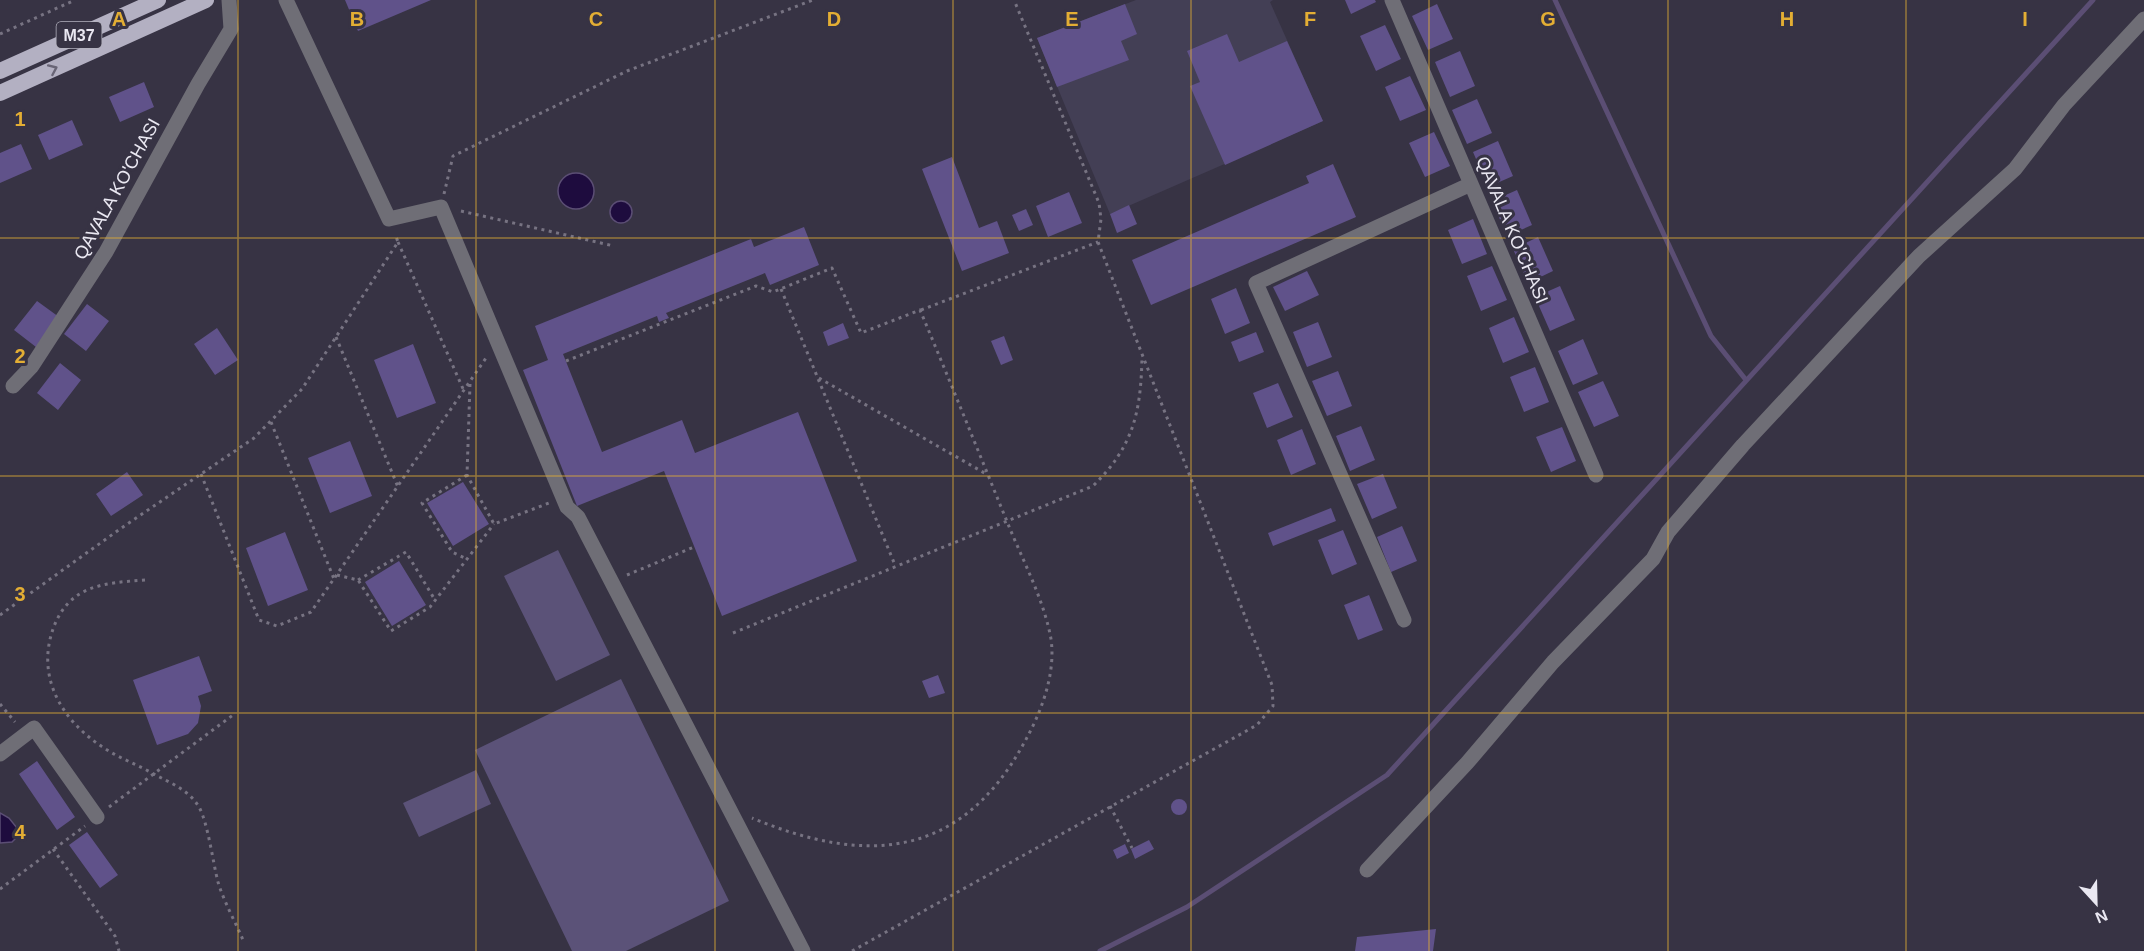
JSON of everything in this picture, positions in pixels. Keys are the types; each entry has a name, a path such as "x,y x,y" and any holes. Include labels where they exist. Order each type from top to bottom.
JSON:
{"highway":[{"name":"M37","path":"0,71 158,0"},
{"name":"M37","path":"0,93 206,0"}],"street":[{"name":"QAVALA KO'CHASI","path":"13,386 32,366 106,252 198,84 231,29 229,0"},
{"path":"286,0 389,219 441,207 567,507 578,517 803,951"},
{"name":"QAVALA KO'CHASI","path":"1392,0 1596,475"},
{"path":"1367,870 1467,763 1553,662 1653,559 1668,532 1743,445 1919,256 2015,169 2064,105 2144,19"},
{"path":"1404,620 1256,284 1471,184"},
{"path":"0,754 34,728 97,817"}],"path":[{"path":"0,34 75,0"},
{"path":"614,246 441,207 453,156 627,71 813,0"},
{"path":"852,951 1257,725 1269,714 1274,698 1272,685 1098,242 1101,219 1099,203 1014,0"},
{"path":"389,219 464,391"},
{"path":"0,615 254,438 302,389 398,242"},
{"path":"566,361 756,286 773,292 832,268 861,333 1098,242"},
{"path":"781,289 895,565"},
{"path":"729,808 789,833 821,842 854,847 887,847 927,836 962,816 989,795 1033,728 1051,671 1051,640 989,476 920,310"},
{"path":"336,337 398,488"},
{"path":"201,474 259,620 277,626 311,612 497,342"},
{"path":"733,633 1093,486 1109,470 1125,447 1136,421 1142,392 1142,354"},
{"path":"818,378 989,476"},
{"path":"470,382 467,476 494,524"},
{"path":"271,422 335,577"},
{"path":"467,476 422,503 452,552 467,559"},
{"path":"358,580 391,631 430,607 494,524 563,497"},
{"path":"611,581 694,547"},
{"path":"335,577 358,580 406,552 435,600"},
{"path":"145,580 107,583 81,592 59,611 48,645 48,672 55,699 75,724 103,748 186,791 200,809 219,885 243,940"},
{"path":"0,704 25,735"},
{"path":"0,889 233,715"},
{"path":"1110,806 1132,848"},
{"path":"53,849 115,936 119,951"}],"shaded area":[{"path":"1136,0 1273,0 1270,2 1323,121 1110,214 1037,38"},
{"path":"576,173 589,178 594,191 589,204 576,209 563,204 558,191 563,178"},
{"path":"617,201 625,201 632,208 632,216 625,223 617,223 610,216 610,208"},
{"path":"558,550 610,655 556,681 504,576"},
{"path":"621,679 729,901 626,951 572,951 475,750"},
{"path":"476,770 491,804 419,837 403,803"},
{"path":"0,813 9,818 17,828 16,838 12,842 0,843"}],"building":[{"path":"345,0 431,0 358,31"},
{"path":"1345,0 1375,0 1376,2 1351,14"},
{"path":"1125,4 1137,34 1121,41 1129,60 1057,87 1037,38"},
{"path":"1437,4 1453,39 1428,50 1412,16"},
{"path":"1385,25 1401,59 1376,71 1360,36"},
{"path":"1227,34 1239,62 1287,41 1323,121 1225,165 1190,86 1200,82 1187,51"},
{"path":"1460,51 1475,86 1450,97 1435,62"},
{"path":"1410,76 1426,110 1400,121 1385,87"},
{"path":"144,82 154,107 120,122 109,97"},
{"path":"1477,99 1492,133 1467,144 1452,110"},
{"path":"72,120 83,145 49,160 38,135"},
{"path":"1434,132 1450,166 1425,177 1409,143"},
{"path":"1498,141 1513,176 1488,187 1473,152"},
{"path":"21,144 32,169 0,183 0,153"},
{"path":"952,157 979,228 997,221 1009,253 962,271 922,169"},
{"path":"1333,164 1356,217 1151,305 1132,260 1309,183 1306,176"},
{"path":"1517,190 1532,225 1507,236 1492,201"},
{"path":"1069,192 1082,223 1048,237 1036,206"},
{"path":"1129,205 1137,224 1117,233 1110,214"},
{"path":"1026,209 1033,225 1019,231 1012,215"},
{"path":"1473,219 1487,254 1462,264 1448,230"},
{"path":"804,227 819,265 770,285 765,273 666,313 669,318 659,322 657,316 563,354 602,452 682,420 695,453 798,412 857,561 722,616 664,471 577,506 523,370 548,360 535,326 751,239 754,247"},
{"path":"1538,237 1553,271 1528,283 1513,249"},
{"path":"1492,266 1507,300 1481,311 1467,276"},
{"path":"1307,271 1319,295 1285,311 1273,287"},
{"path":"1560,286 1575,320 1550,331 1535,297"},
{"path":"1236,288 1250,323 1225,334 1211,299"},
{"path":"37,301 59,317 36,347 14,330"},
{"path":"87,304 109,321 86,351 64,334"},
{"path":"1514,317 1529,352 1503,363 1489,328"},
{"path":"1318,322 1332,357 1307,367 1293,332"},
{"path":"843,323 849,338 828,346 823,332"},
{"path":"217,328 238,360 215,375 194,344"},
{"path":"1256,332 1264,352 1239,362 1231,342"},
{"path":"1004,336 1013,360 1001,365 991,341"},
{"path":"1583,339 1598,374 1573,385 1558,351"},
{"path":"413,344 436,403 397,418 374,360"},
{"path":"60,363 81,380 58,410 37,393"},
{"path":"1535,367 1549,402 1524,412 1510,377"},
{"path":"1338,371 1352,406 1327,416 1312,381"},
{"path":"1603,381 1619,416 1594,427 1578,392"},
{"path":"1278,383 1293,417 1267,428 1253,393"},
{"path":"1361,426 1375,460 1350,471 1336,436"},
{"path":"1562,427 1576,461 1551,472 1536,437"},
{"path":"1302,429 1316,464 1291,475 1277,440"},
{"path":"350,441 372,496 330,513 308,458"},
{"path":"127,472 143,495 111,516 96,494"},
{"path":"1383,474 1397,508 1372,519 1357,484"},
{"path":"463,482 489,524 453,546 427,503"},
{"path":"1331,508 1336,521 1273,546 1268,533"},
{"path":"1402,526 1417,561 1391,572 1377,537"},
{"path":"1343,530 1357,564 1332,575 1318,540"},
{"path":"285,532 308,590 268,606 246,548"},
{"path":"399,561 426,605 392,626 365,582"},
{"path":"1369,595 1383,630 1358,640 1344,605"},
{"path":"199,656 212,691 198,696 201,706 198,723 188,734 157,745 133,680"},
{"path":"938,675 945,693 929,698 922,681"},
{"path":"37,761 75,817 57,830 19,774"},
{"path":"1179,799 1187,807 1179,815 1171,807"},
{"path":"87,832 118,875 100,888 69,845"},
{"path":"1149,840 1154,849 1135,859 1131,849"},
{"path":"1125,844 1129,853 1117,859 1113,850"},
{"path":"1436,929 1433,951 1355,951 1357,937"}],"waterway":[{"path":"1555,0 1711,336 1746,380"},
{"path":"1100,951 1187,907 1387,775 2093,0"}]}
